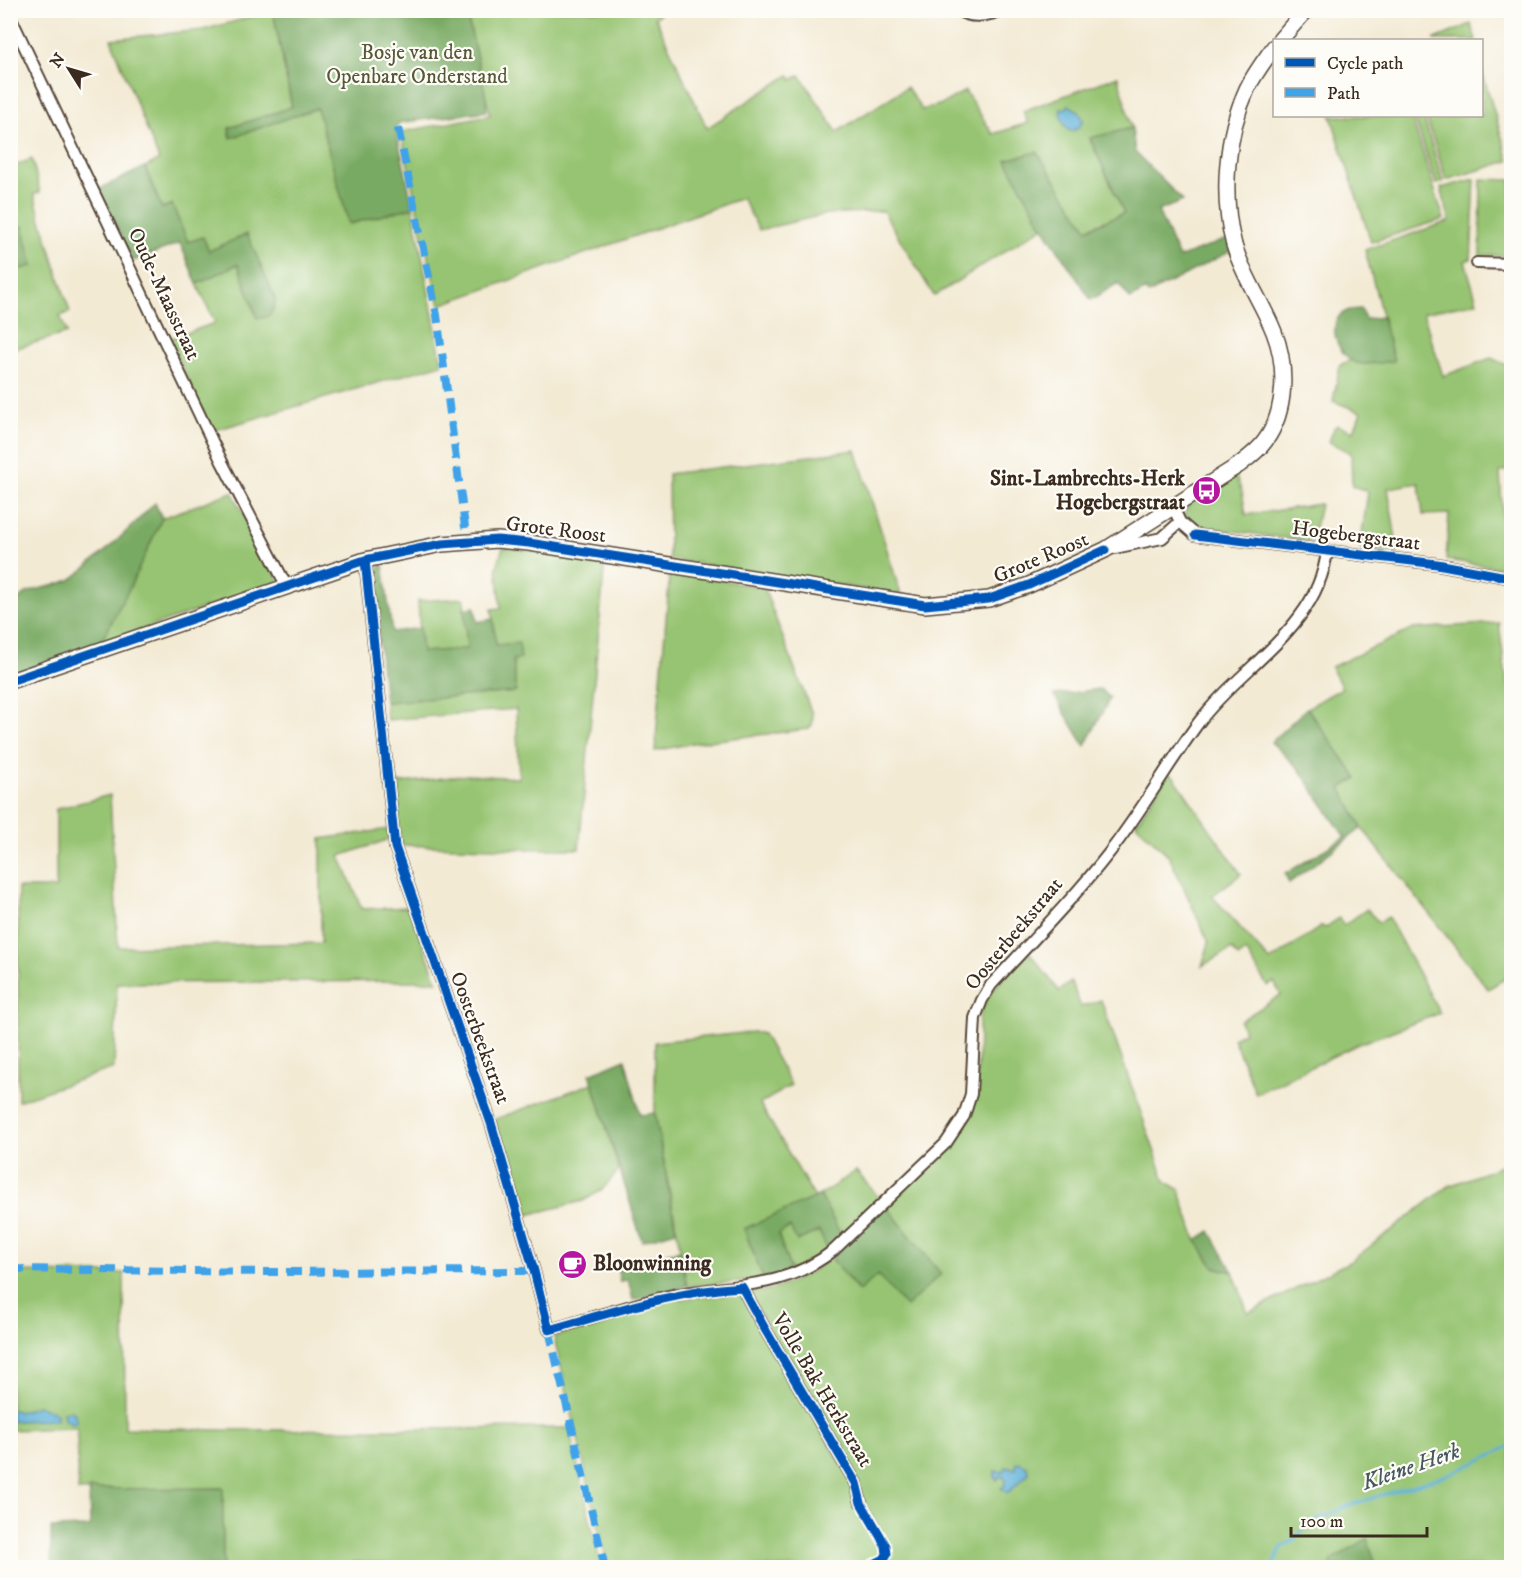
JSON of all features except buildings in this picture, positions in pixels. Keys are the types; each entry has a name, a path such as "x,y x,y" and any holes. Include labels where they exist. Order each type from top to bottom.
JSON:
{"street":[{"path":"958,10 963,14 979,16 1004,10"},
{"path":"1281,39 1306,10"},
{"name":"Oude-Maasstraat","path":"10,16 222,462 287,587"},
{"name":"Grote Roost","path":"10,681 365,560 442,543 497,540 529,543 932,605 989,599 1029,585 1105,550 1254,453 1266,440 1273,427 1281,400 1283,371 1280,350 1235,246 1228,218 1227,185 1236,117 1247,88 1273,50"},
{"path":"1477,263 1512,264"},
{"path":"1105,550 1162,538 1180,522 1173,507"},
{"name":"Hogebergstraat","path":"1180,522 1195,535 1437,564 1512,578"},
{"name":"Oosterbeekstraat","path":"365,560 395,847 491,1123 549,1330 671,1296 714,1288 765,1284 788,1277 823,1259 946,1143 964,1116 971,1094 975,1018 991,985 1109,854 1199,722 1222,694 1274,648 1296,623 1315,593 1325,567 1327,551"},
{"name":"Volle Bak Herkstraat","path":"742,1287 765,1332 856,1483 861,1503"}],"green space":[{"path":"466,10 665,11 655,17 707,128 789,75 792,80 800,75 837,132 907,87 922,110 942,104 965,91 993,134 1028,123 1023,111 1118,76 1132,128 1090,139 1124,213 1086,229 1037,152 1006,160 1043,227 934,296 883,211 827,214 759,230 742,198 440,305 401,132 490,115"},
{"path":"273,11 292,107 229,128 231,137 317,108 349,224 413,207 442,364 212,431 169,339 215,323 197,284 238,264 257,318 247,235 209,251 188,242 162,209 145,167 159,160 111,39 203,30"},
{"name":"Bosje van den Openbare Onderstand","path":"273,11 466,11 486,97 486,111 398,123 396,130 413,207 349,224 317,108 231,138 229,128 292,107"},
{"path":"1471,24 1476,39 1435,39"},
{"path":"1483,74 1509,161 1446,180 1426,117 1483,117"},
{"path":"1331,117 1411,117 1444,219 1371,242"},
{"path":"1414,117 1423,117 1443,182 1436,184"},
{"path":"1132,128 1135,152 1183,201 1158,211 1179,258 1227,239 1231,251 1148,294 1146,290 1130,299 1118,283 1091,300 1043,227 1006,160 1037,152 1087,229 1124,213 1090,138"},
{"path":"32,159 40,192 34,194 70,312 60,316 67,333 11,350 10,265 12,271 23,226 10,229 11,167"},
{"path":"145,167 162,209 172,204 188,242 203,237 209,251 247,234 275,298 273,310 269,315 257,318 238,264 197,284 180,243 133,261 99,189"},
{"path":"1475,179 1471,259 1465,261 1477,302 1423,313 1443,376 1491,358 1511,367 1511,470 1500,472 1503,526 1500,568 1446,560 1449,514 1423,515 1419,483 1388,488 1398,553 1360,549 1368,491 1352,486 1351,453 1329,442 1337,425 1354,431 1361,412 1333,401 1340,365 1350,360 1359,363 1394,361 1365,250 1450,221 1441,188"},
{"path":"1481,179 1511,180 1511,256 1480,255"},
{"path":"23,226 33,266 12,271 11,229"},
{"path":"1361,309 1365,319 1382,317 1394,361 1361,364 1344,354 1336,338 1336,322 1347,311"},
{"path":"856,450 901,595 669,559 668,474"},
{"path":"1235,475 1242,492 1246,515 1320,504 1312,542 1190,525 1185,514 1190,503"},
{"path":"232,492 279,581 100,644 162,518"},
{"path":"155,503 162,518 100,644 11,676 10,623 16,604 22,596 73,578 116,542"},
{"path":"503,547 605,561 579,849 399,845 393,784 468,775 519,778 516,709 387,720 385,702 516,692 513,659 519,644 496,645 492,609 501,608 497,567"},
{"path":"383,564 392,632 420,628 422,652 467,649 464,609 475,607 477,622 493,619 496,645 519,643 521,659 513,660 516,692 385,702 372,573"},
{"path":"670,571 764,588 812,714 812,725 808,729 693,743 655,751"},
{"path":"464,598 467,649 421,652 418,601"},
{"path":"1499,623 1507,685 1512,685 1511,975 1488,989 1362,828 1341,788 1357,778 1307,708 1342,688 1331,667 1413,629"},
{"path":"1100,689 1110,698 1085,746 1054,695"},
{"path":"1307,708 1357,778 1341,788 1362,828 1289,883 1285,874 1345,837 1299,769 1271,742"},
{"path":"1170,774 1241,874 1212,896 1270,961 1322,926 1325,928 1339,918 1344,925 1367,909 1379,923 1388,917 1440,1013 1356,1045 1256,1094 1233,1038 1245,1032 1240,1021 1281,995 1274,982 1267,986 1246,951 1238,957 1232,949 1202,966 1209,943 1169,856 1136,824 1167,775"},
{"path":"110,795 118,947 321,943 321,839 389,829 390,839 340,856 362,909 409,907 437,981 117,983 114,1068 18,1101 18,888 56,888 56,809"},
{"path":"1030,953 1059,991 1071,982 1081,1007 1101,1000 1165,1181 1179,1189 1196,1240 1214,1267 1233,1272 1248,1313 1351,1261 1449,1186 1511,1162 1511,1567 871,1567 887,1557 889,1546 749,1293 792,1282 831,1259 858,1291 878,1275 940,1275 886,1206 968,1117 976,1089 981,1010 996,986"},
{"path":"753,1032 763,1034 791,1085 760,1104 815,1198 744,1229 764,1280 687,1286 655,1113 655,1042"},
{"path":"625,1059 640,1115 655,1113 676,1231 642,1241 590,1074"},
{"path":"593,1083 619,1170 602,1190 583,1201 523,1216 493,1120"},
{"path":"856,1171 882,1201 843,1239 820,1195"},
{"path":"820,1195 843,1239 829,1253 819,1231 797,1241 790,1227 778,1234 791,1272 764,1280 744,1229"},
{"path":"886,1206 941,1274 906,1307 878,1275 859,1291 831,1259"},
{"path":"790,1227 819,1231 829,1253 791,1272 778,1234"},
{"path":"1210,1231 1233,1272 1214,1267 1196,1240"},
{"path":"680,1250 687,1286 633,1300 628,1279 620,1282 616,1262"},
{"path":"10,1272 124,1273 125,1428 223,1430 569,1428 601,1567 436,1568 353,1562 353,1568 223,1567 222,1488 78,1491 77,1428 11,1430"},
{"path":"740,1293 853,1484 857,1502 885,1550 882,1556 857,1568 608,1567 554,1337 670,1300"},
{"path":"223,1488 223,1567 51,1567 51,1528 90,1527 89,1489"},
{"path":"1367,1538 1377,1567 1332,1567 1331,1561"},
{"path":"353,1562 436,1567 353,1567"}],"water":[{"path":"1069,105 1079,112 1083,120 1073,131 1070,131 1062,121 1061,108 1065,109"},
{"path":"38,1406 57,1413 57,1420 11,1421 11,1409 19,1412"},
{"path":"63,1412 75,1413 77,1422 73,1424 64,1419"},
{"path":"1016,1463 1027,1466 1029,1473 1008,1493 1001,1488 1005,1485 1006,1479 1000,1476 997,1480 995,1471 1003,1472 1006,1467 1016,1469"}],"waterway":[{"name":"Kleine Herk","path":"1269,1568 1273,1566 1281,1548 1295,1539 1308,1524 1350,1505 1451,1474 1512,1445"}],"marked path":[{"path":"398,128 437,315 467,542"},
{"path":"10,1269 270,1272 534,1271"},
{"path":"549,1330 605,1568"}],"cycle path":[{"path":"1195,535 1437,564 1512,578"},
{"path":"10,681 365,560 442,544 497,540 529,543 925,605 989,599 1029,585 1105,550"},
{"path":"365,560 395,847 491,1123 549,1330 668,1298 742,1287 856,1483 861,1503 886,1546 887,1554 884,1559 866,1568"}],"place":[{"name":"Sint-Lambrechts-Herk Hogebergstraat","path":"1206,491"},
{"name":"Bloonwinning","path":"572,1264"}]}
